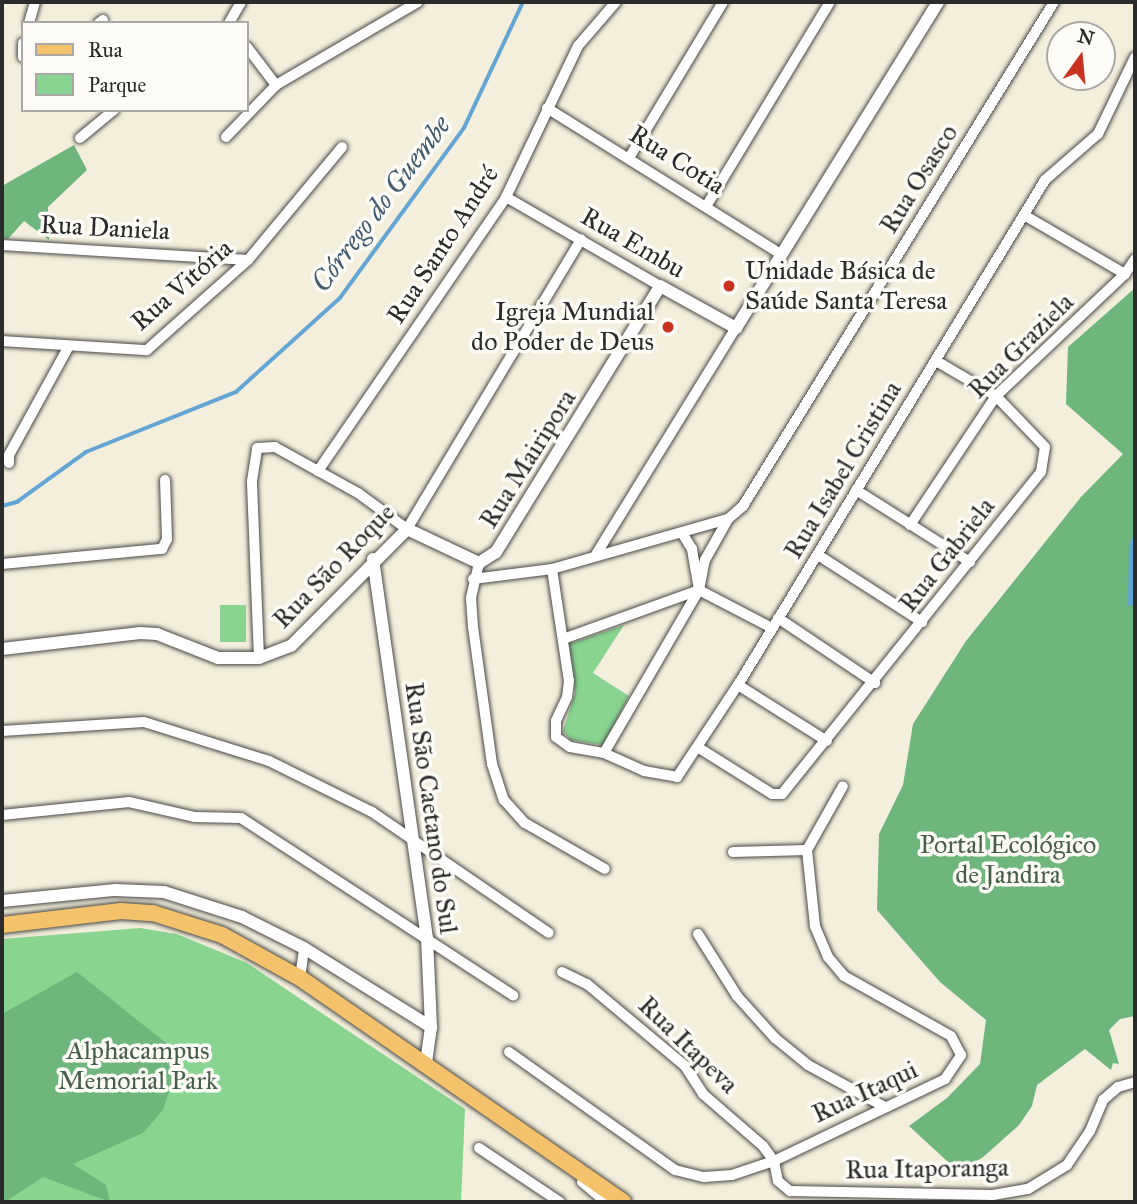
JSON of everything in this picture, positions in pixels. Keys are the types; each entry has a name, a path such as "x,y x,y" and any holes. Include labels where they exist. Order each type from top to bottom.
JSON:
{"main road":[{"path":"2,925 100,912 153,914 222,935 300,978 623,1202"}],"street":[{"path":"30,21 35,2"},
{"path":"230,21 242,2"},
{"path":"226,137 276,85 418,2"},
{"name":"Rua Santo André","path":"318,471 506,197 578,47 616,2"},
{"path":"629,158 723,2"},
{"path":"707,205 830,2"},
{"path":"595,556 938,2"},
{"name":"Rua Osasco","path":"604,753 699,590 705,560 728,519 743,506 1054,2"},
{"path":"248,48 276,85"},
{"name":"Rua Isabel Cristina","path":"604,753 644,771 677,777 699,748 738,685 1045,180 1098,134 1135,57"},
{"name":"Rua Cotia","path":"547,108 707,205 781,254"},
{"path":"80,138 112,112"},
{"name":"Rua Vitória","path":"2,341 147,349 248,260 342,147"},
{"name":"Rua Embu","path":"506,197 736,328"},
{"path":"1024,215 1125,274"},
{"name":"Rua São Roque","path":"259,658 291,646 373,559 407,529 581,239"},
{"name":"Rua Daniela","path":"2,245 248,260"},
{"name":"Rua Graziela","path":"911,525 996,396 1125,274 1135,260"},
{"name":"Rua Mairipora","path":"473,579 479,563 496,552 525,509 660,286"},
{"path":"9,463 9,455 69,346"},
{"name":"Rua Gabriela","path":"699,748 772,794 782,794 875,683 1046,463 1045,447 996,396 936,361"},
{"path":"5,646 139,633 157,634 218,658 259,658 254,453 261,446 275,447 358,493 407,529 479,563"},
{"path":"2,564 157,551 167,539 165,480"},
{"path":"856,490 970,562"},
{"path":"605,869 525,823 504,800 490,750 473,627 473,579 552,569 728,519"},
{"path":"682,533 692,549 699,590"},
{"path":"818,555 922,622"},
{"name":"Rua São Caetano do Sul","path":"373,559 427,938 431,1027 426,1064"},
{"path":"552,569 569,691 556,721 556,737 570,747 604,753"},
{"path":"563,639 699,590 775,623 875,683"},
{"path":"738,685 827,741"},
{"path":"2,731 144,722 168,727 300,773 372,811 550,933"},
{"path":"733,852 807,850 843,786"},
{"path":"2,815 129,802 195,817 240,818 513,995"},
{"name":"Rua Itaqui","path":"509,1052 676,1170 704,1177 732,1175 774,1160 944,1079 961,1055 951,1036 867,992 828,957 816,926 807,850"},
{"path":"2,901 115,890 164,891 242,917 304,948 431,1027"},
{"path":"698,934 737,996 775,1038 808,1065 885,1107"},
{"path":"300,978 304,948"},
{"name":"Rua Itapeva","path":"562,972 587,984 644,1028 685,1066 703,1094 774,1160"},
{"name":"Rua Itaporanga","path":"774,1160 778,1181 790,1191 993,1195 1028,1189 1067,1165 1090,1131 1103,1100 1118,1087 1135,1082"},
{"path":"479,1148 560,1202"},
{"path":"560,1159 606,1202"}],"green space":[{"path":"74,145 87,170 48,207 49,240 24,221 8,239 2,238 2,186"},
{"name":"Portal Ecológico de Jandira","path":"1135,288 1135,1016 1120,1019 1109,1030 1119,1064 1113,1063 1111,1070 1085,1049 1037,1085 1032,1106 1019,1125 982,1158 964,1167 948,1162 909,1126 947,1098 980,1064 986,1020 940,982 877,910 879,834 903,785 913,724 966,641 1081,497 1123,454 1066,404 1068,347"},
{"path":"220,605 246,605 246,642 220,642"},
{"path":"624,625 593,673 629,696 603,745 571,740 563,731 575,693 569,644"},
{"name":"Alphacampus Memorial Park","path":"140,928 177,934 247,963 465,1109 461,1202 2,1202 2,939"},
{"path":"77,972 181,1055 163,1110 143,1133 73,1164 106,1185 110,1202 43,1177 8,1200 2,1199 2,1014"}],"water":[{"path":"1135,533 1135,605 1128,606 1129,544"}],"waterway":[{"name":"Córrego do Guembe","path":"2,506 17,502 86,452 236,392 340,298 464,128 523,2"}],"place":[{"name":"Unidade Básica de Saúde Santa Teresa","path":"729,286"},
{"name":"Igreja Mundial do Poder de Deus","path":"668,327"}]}
